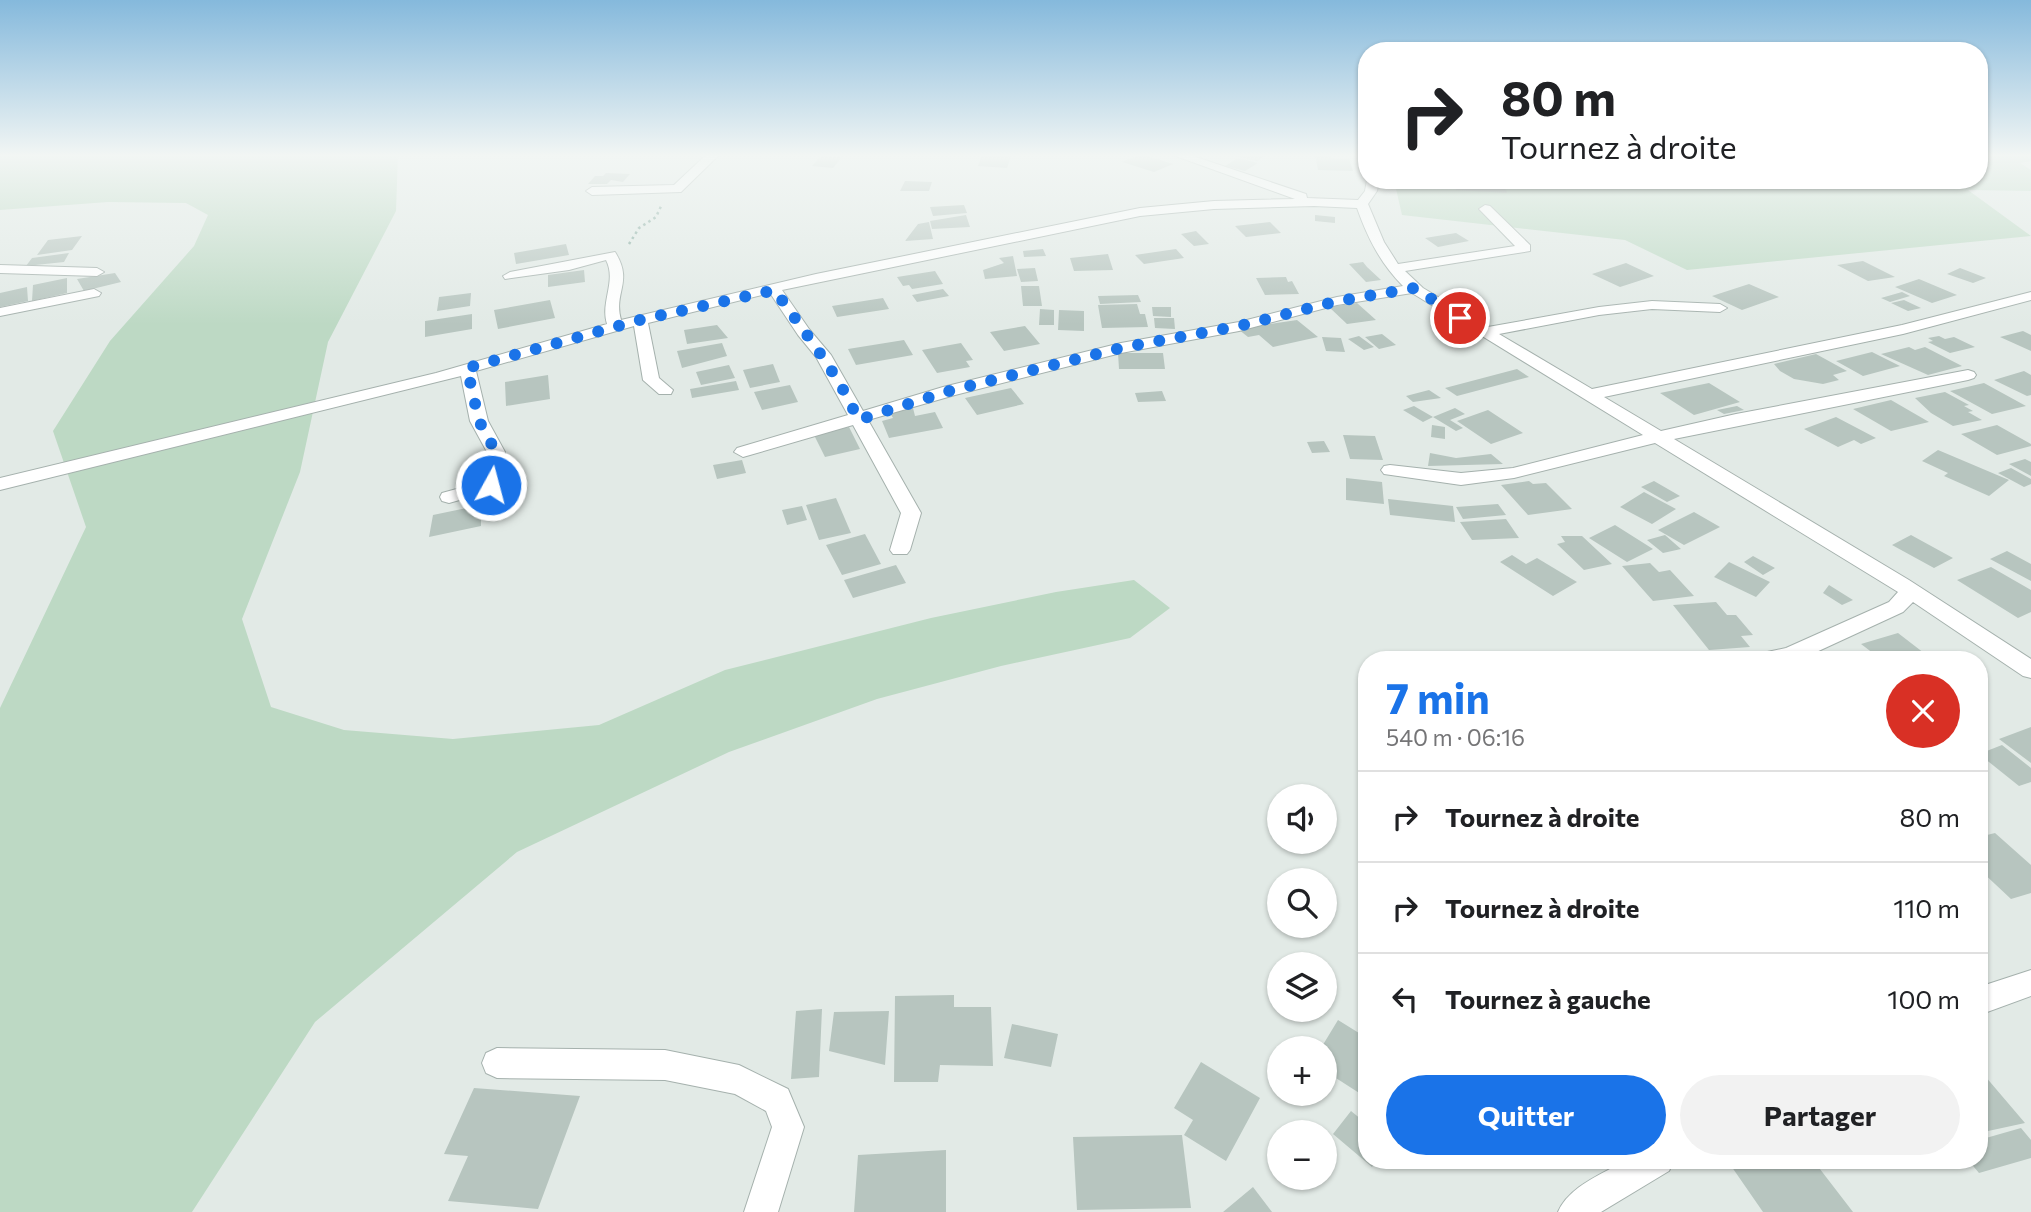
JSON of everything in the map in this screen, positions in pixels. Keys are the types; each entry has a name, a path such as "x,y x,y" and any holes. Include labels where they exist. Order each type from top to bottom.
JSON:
{"street":[{"path":"0,484 467,368 538,346 640,320 775,290 816,278 1155,211"},
{"path":"1364,211 1374,237 1393,269 1415,288 1911,591 2031,670"},
{"path":"1393,269 1525,248 1487,211"},
{"path":"510,276 569,266 610,255 618,267 619,282 611,298 610,315 616,327"},
{"path":"0,269 97,272"},
{"path":"743,452 949,391 1121,348 1239,326 1338,301 1415,288"},
{"path":"775,290 803,332 823,355 911,513 900,550"},
{"path":"0,312 94,293"},
{"path":"1589,395 1903,329 2031,296"},
{"path":"1484,332 1586,314 1652,306 1720,308"},
{"path":"640,320 651,380 665,390"},
{"path":"449,497 491,485 495,471 496,452 479,421 467,368"},
{"path":"1390,470 1461,479 1514,473 1749,416 1968,375"},
{"path":"1800,651 1896,607 1911,591"},
{"path":"1988,998 2031,983"},
{"path":"497,1063 665,1065 739,1080 777,1100 788,1127 761,1212"},
{"path":"1575,1212 1591,1199 1643,1169"}],"path":[{"path":"629,244 639,228 656,217 659,211"}],"green space":[{"path":"200,211 396,211 328,342 300,472 242,619 271,707 344,730 453,739 599,725 725,670 931,618 1056,592 1134,580 1170,608 1130,638 1001,666 877,699 729,752 517,852 315,1022 192,1212 0,1212 0,708 86,527 53,431 110,341 194,246 208,215"},
{"path":"1401,211 1996,211 2031,236 1687,270 1625,240 1402,215"}],"building":[{"path":"931,211 966,211 967,213 933,216"},
{"path":"966,215 970,227 932,229 930,221"},
{"path":"1315,215 1335,217 1335,223 1315,221"},
{"path":"929,222 933,239 905,241 918,224"},
{"path":"1270,222 1281,233 1246,237 1235,226"},
{"path":"1196,231 1209,244 1194,246 1181,234"},
{"path":"1456,233 1469,241 1438,247 1425,238"},
{"path":"82,236 72,250 37,255 48,240"},
{"path":"566,244 569,255 516,264 514,253"},
{"path":"1043,249 1046,256 1024,257 1023,251"},
{"path":"1176,249 1184,258 1144,264 1135,255"},
{"path":"69,253 64,262 26,266 32,258"},
{"path":"1108,254 1113,270 1074,271 1070,258"},
{"path":"1013,256 1017,276 985,279 983,270 1004,263 999,258"},
{"path":"1863,261 1895,277 1868,281 1837,265"},
{"path":"1363,262 1381,280 1366,282 1349,264"},
{"path":"1626,263 1654,276 1620,287 1592,274"},
{"path":"1035,268 1038,281 1021,282 1017,269"},
{"path":"1960,268 1986,278 1973,283 1947,274"},
{"path":"584,270 585,282 548,287 548,275"},
{"path":"935,271 943,284 912,289 909,285 903,286 897,277"},
{"path":"115,273 121,282 84,291 77,279"},
{"path":"1286,277 1288,282 1292,281 1299,294 1265,295 1256,278"},
{"path":"67,278 67,293 32,301 33,285"},
{"path":"1919,279 1957,295 1932,303 1895,287"},
{"path":"1749,284 1779,297 1742,310 1712,296"},
{"path":"1021,286 1039,286 1042,306 1023,306"},
{"path":"27,287 28,301 0,307 0,293"},
{"path":"943,289 949,296 917,302 912,295"},
{"path":"1902,292 1910,296 1890,302 1881,298"},
{"path":"471,293 470,306 437,311 439,297"},
{"path":"1138,295 1141,302 1100,304 1098,296"},
{"path":"883,298 889,309 837,317 832,306"},
{"path":"550,300 555,318 498,329 494,310"},
{"path":"1904,300 1921,308 1908,311 1891,303"},
{"path":"1357,303 1376,320 1347,324 1329,307"},
{"path":"1137,304 1140,314 1145,314 1148,327 1102,328 1098,305"},
{"path":"1152,307 1171,307 1171,317 1153,316"},
{"path":"1040,309 1054,310 1054,325 1039,325"},
{"path":"1059,310 1084,311 1084,331 1058,330"},
{"path":"472,314 472,329 425,337 425,321"},
{"path":"1154,318 1174,318 1175,329 1155,328"},
{"path":"1297,320 1318,337 1273,347 1259,335 1248,337 1238,329"},
{"path":"717,325 728,338 687,344 684,330"},
{"path":"1025,326 1040,344 1004,351 990,332"},
{"path":"2023,331 2031,335 2031,351 2000,337"},
{"path":"1382,334 1396,345 1379,349 1365,337"},
{"path":"1359,336 1374,347 1364,350 1348,339"},
{"path":"1939,336 1945,339 1954,337 1975,347 1950,353 1928,342 1933,341 1928,338"},
{"path":"1322,337 1341,338 1345,352 1326,351"},
{"path":"904,340 913,355 856,365 848,349"},
{"path":"722,343 727,356 682,368 677,351"},
{"path":"961,343 973,360 966,361 970,367 937,373 922,350"},
{"path":"1909,347 1915,350 1925,347 1962,366 1928,375 1881,354"},
{"path":"1872,352 1900,366 1863,376 1836,361"},
{"path":"1118,353 1163,353 1165,369 1119,369"},
{"path":"1816,354 1847,371 1833,375 1839,380 1823,384 1794,379 1774,364"},
{"path":"773,364 780,382 750,388 743,370"},
{"path":"729,365 735,378 701,385 696,372"},
{"path":"1517,369 1529,377 1457,396 1445,388"},
{"path":"2024,371 2031,375 2031,395 2027,396 1994,380"},
{"path":"548,375 550,399 506,406 505,382"},
{"path":"736,381 739,390 692,398 690,389"},
{"path":"1709,383 1740,402 1694,415 1660,393"},
{"path":"1984,383 2026,406 1992,414 1950,391"},
{"path":"790,385 798,402 762,410 754,392"},
{"path":"1011,388 1024,404 977,415 965,398"},
{"path":"1429,390 1441,398 1413,402 1406,396"},
{"path":"1162,391 1166,401 1138,402 1135,393"},
{"path":"1945,392 1969,405 1964,406 1973,411 1968,412 1982,420 1953,426 1931,413 1915,398"},
{"path":"1891,400 1929,422 1891,431 1853,409"},
{"path":"1414,406 1433,417 1423,422 1403,410"},
{"path":"1737,406 1744,410 1724,414 1717,410"},
{"path":"913,408 915,416 935,412 943,428 889,438 882,421 893,418 890,413"},
{"path":"1455,408 1465,414 1450,420 1463,428 1456,431 1433,417"},
{"path":"1488,410 1523,433 1491,444 1457,421"},
{"path":"1836,417 1876,438 1861,444 1854,440 1838,447 1804,429"},
{"path":"1432,425 1445,427 1445,439 1431,437"},
{"path":"1997,425 2031,446 1997,455 1961,434"},
{"path":"849,427 860,449 825,457 814,435"},
{"path":"1343,435 1375,436 1383,460 1350,459"},
{"path":"1324,441 1330,452 1312,453 1307,442"},
{"path":"1938,450 2009,480 1989,496 1944,476 1948,473 1922,461"},
{"path":"1430,453 1456,458 1491,454 1503,464 1428,466"},
{"path":"2025,459 2031,462 2031,476 2009,464"},
{"path":"742,460 746,473 717,479 713,465"},
{"path":"2011,468 2031,479 2031,484 2024,487 1998,473"},
{"path":"1346,478 1382,482 1384,504 1346,500"},
{"path":"1529,481 1533,484 1546,483 1572,509 1528,515 1501,485"},
{"path":"1654,481 1680,496 1667,502 1641,487"},
{"path":"1644,492 1676,509 1652,524 1620,507"},
{"path":"836,498 851,533 819,540 806,505"},
{"path":"1388,499 1453,506 1455,522 1390,515"},
{"path":"1498,504 1506,515 1463,519 1456,507"},
{"path":"481,505 481,526 429,537 433,515"},
{"path":"802,506 807,520 787,525 782,510"},
{"path":"1694,512 1720,527 1684,545 1658,530"},
{"path":"1506,519 1519,538 1472,540 1460,522"},
{"path":"1615,525 1653,549 1627,562 1589,538"},
{"path":"865,534 881,564 842,575 826,545"},
{"path":"1665,535 1681,549 1663,553 1647,540"},
{"path":"1911,535 1953,558 1934,568 1892,545"},
{"path":"1561,536 1582,536 1612,564 1584,570 1557,544 1565,542"},
{"path":"2007,551 2031,564 2031,581 1990,559"},
{"path":"1512,555 1526,564 1537,558 1577,582 1553,596 1500,562"},
{"path":"1753,556 1775,568 1763,575 1744,562"},
{"path":"1729,562 1770,582 1756,597 1714,577"},
{"path":"1650,563 1659,572 1670,570 1694,596 1653,601 1622,566"},
{"path":"896,565 906,583 853,598 844,580"},
{"path":"1991,567 2031,590 2031,612 2018,618 1957,580"},
{"path":"1829,585 1853,600 1842,605 1823,593"},
{"path":"1716,602 1727,615 1736,615 1753,635 1741,636 1750,647 1709,650 1673,605"},
{"path":"1898,633 1921,651 1870,651 1861,644"},
{"path":"2031,727 2031,763 1999,739"},
{"path":"2002,745 2031,768 2031,782 2019,786 1988,761 1988,750"},
{"path":"1995,833 2031,865 2031,893 2011,899 1988,877 1988,835"},
{"path":"954,995 954,1007 991,1007 993,1066 940,1065 938,1082 894,1082 895,996"},
{"path":"822,1009 819,1077 791,1079 796,1011"},
{"path":"889,1011 885,1065 829,1051 834,1012"},
{"path":"1338,1020 1358,1032 1358,1092 1337,1079 1337,1036 1328,1036"},
{"path":"1012,1024 1058,1034 1051,1067 1004,1058"},
{"path":"1201,1062 1260,1098 1226,1161 1184,1135 1193,1120 1174,1108"},
{"path":"1988,1080 2025,1123 1988,1131"},
{"path":"474,1088 580,1096 538,1209 448,1201 468,1156 444,1154"},
{"path":"1351,1111 1358,1117 1358,1155 1337,1137 1337,1129"},
{"path":"2021,1128 2031,1140 2031,1158 1979,1173 1976,1169 1988,1169 1988,1137"},
{"path":"1182,1135 1191,1208 1077,1210 1073,1137"},
{"path":"946,1150 946,1212 854,1212 858,1155"},
{"path":"1733,1169 1820,1169 1853,1212 1763,1212"},
{"path":"1253,1187 1272,1212 1223,1212"}],"route":[{"path":"491,485 496,452 479,421 467,368 538,346 640,320 775,290 803,332 823,355 858,420 949,391 1010,378 1121,348 1239,326 1338,301 1415,288 1460,318"}]}
